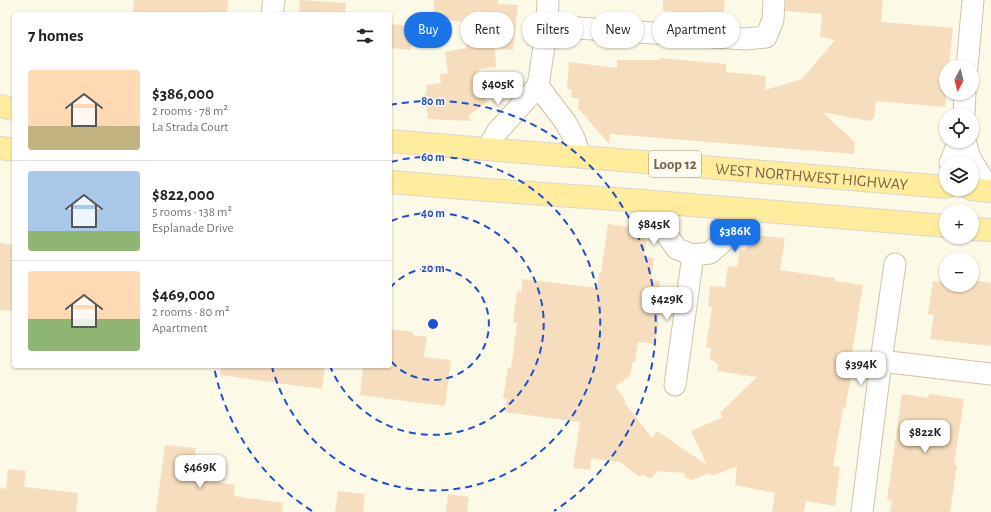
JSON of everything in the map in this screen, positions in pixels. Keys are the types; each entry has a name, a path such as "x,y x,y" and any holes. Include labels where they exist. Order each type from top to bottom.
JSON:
{"main road":[{"path":"0,106 12,109"},
{"name":"WEST NORTHWEST HIGHWAY","path":"392,141 580,156 939,181"},
{"path":"0,148 12,150"},
{"path":"392,182 939,225"},
{"path":"979,229 991,230"}],"street":[{"path":"272,12 274,0"},
{"path":"548,0 548,12"},
{"path":"583,28 745,39 766,37 773,20 774,0"},
{"path":"968,60 973,0"},
{"path":"487,149 497,132 538,86 544,48"},
{"path":"538,86 566,123 574,138 580,156"},
{"path":"966,148 984,190"},
{"path":"643,201 677,249 693,255 710,252 758,210"},
{"path":"675,385 693,255"},
{"path":"862,512 895,264"},
{"path":"881,361 991,374"}],"building":[{"path":"134,0 228,0 227,12 133,12"},
{"path":"300,0 346,3 345,12 299,12"},
{"path":"434,0 498,0 498,4 518,5 514,41 514,12 460,12 460,21 452,21 452,12 433,12"},
{"path":"663,0 725,0 724,12 663,11"},
{"path":"786,0 883,0 881,22 953,28 950,60 939,60 939,100 946,100 945,107 876,101 874,118 869,121 822,112 855,142 854,154 610,134 609,144 578,108 579,98 571,98 572,90 567,89 569,62 617,68 617,60 659,60 660,58 726,64 726,72 766,76 765,90 802,79 835,40 820,37 822,14 785,11"},
{"path":"392,24 404,25 404,48 411,48 411,50 392,48"},
{"path":"466,48 495,48 496,67 479,69 482,94 488,102 469,115 470,121 428,119 425,92 427,92 426,85 441,83 440,74 448,73 445,52"},
{"path":"495,48 513,48 513,50"},
{"path":"608,224 636,228 646,241 644,256 654,258 651,280 660,281 657,308 660,309 655,344 638,342 635,362 633,361 630,376 615,386 626,401 624,402 652,438 657,431 707,465 691,431 723,417 720,413 757,377 717,371 718,364 710,359 711,348 706,347 712,307 708,306 710,286 725,287 728,266 737,267 740,250 746,250 749,242 755,235 785,238 780,270 835,278 835,281 863,285 852,353 855,353 845,409 843,408 833,466 840,467 835,506 806,501 804,512 772,512 775,493 735,485 737,466 712,476 710,473 691,480 685,477 684,473 659,471 650,479 645,475 638,476 620,462 591,458 590,470 573,468 580,422 505,412 507,399 503,398 508,368 511,368 517,323 513,322 517,291 521,292 523,279 597,288 599,273 601,273"},
{"path":"0,243 12,245 12,311 0,310"},
{"path":"933,281 939,281 939,292 979,292 979,281 991,283 991,346 930,339 934,315 928,314"},
{"path":"392,329 413,332 413,335 427,337 424,357 451,360 445,406 360,395 363,368 392,368"},
{"path":"221,368 325,368 322,389 220,375"},
{"path":"902,394 928,398 929,394 964,399 954,465 957,465 950,512 890,512 892,501 887,500"},
{"path":"165,445 196,448 192,479 235,485 234,496 283,503 282,512 156,512"},
{"path":"8,469 26,471 24,487 78,493 76,512 0,512 0,488 6,489"},
{"path":"338,491 365,494 363,512 335,512"},
{"path":"448,494 469,497 467,512 446,512"}]}
